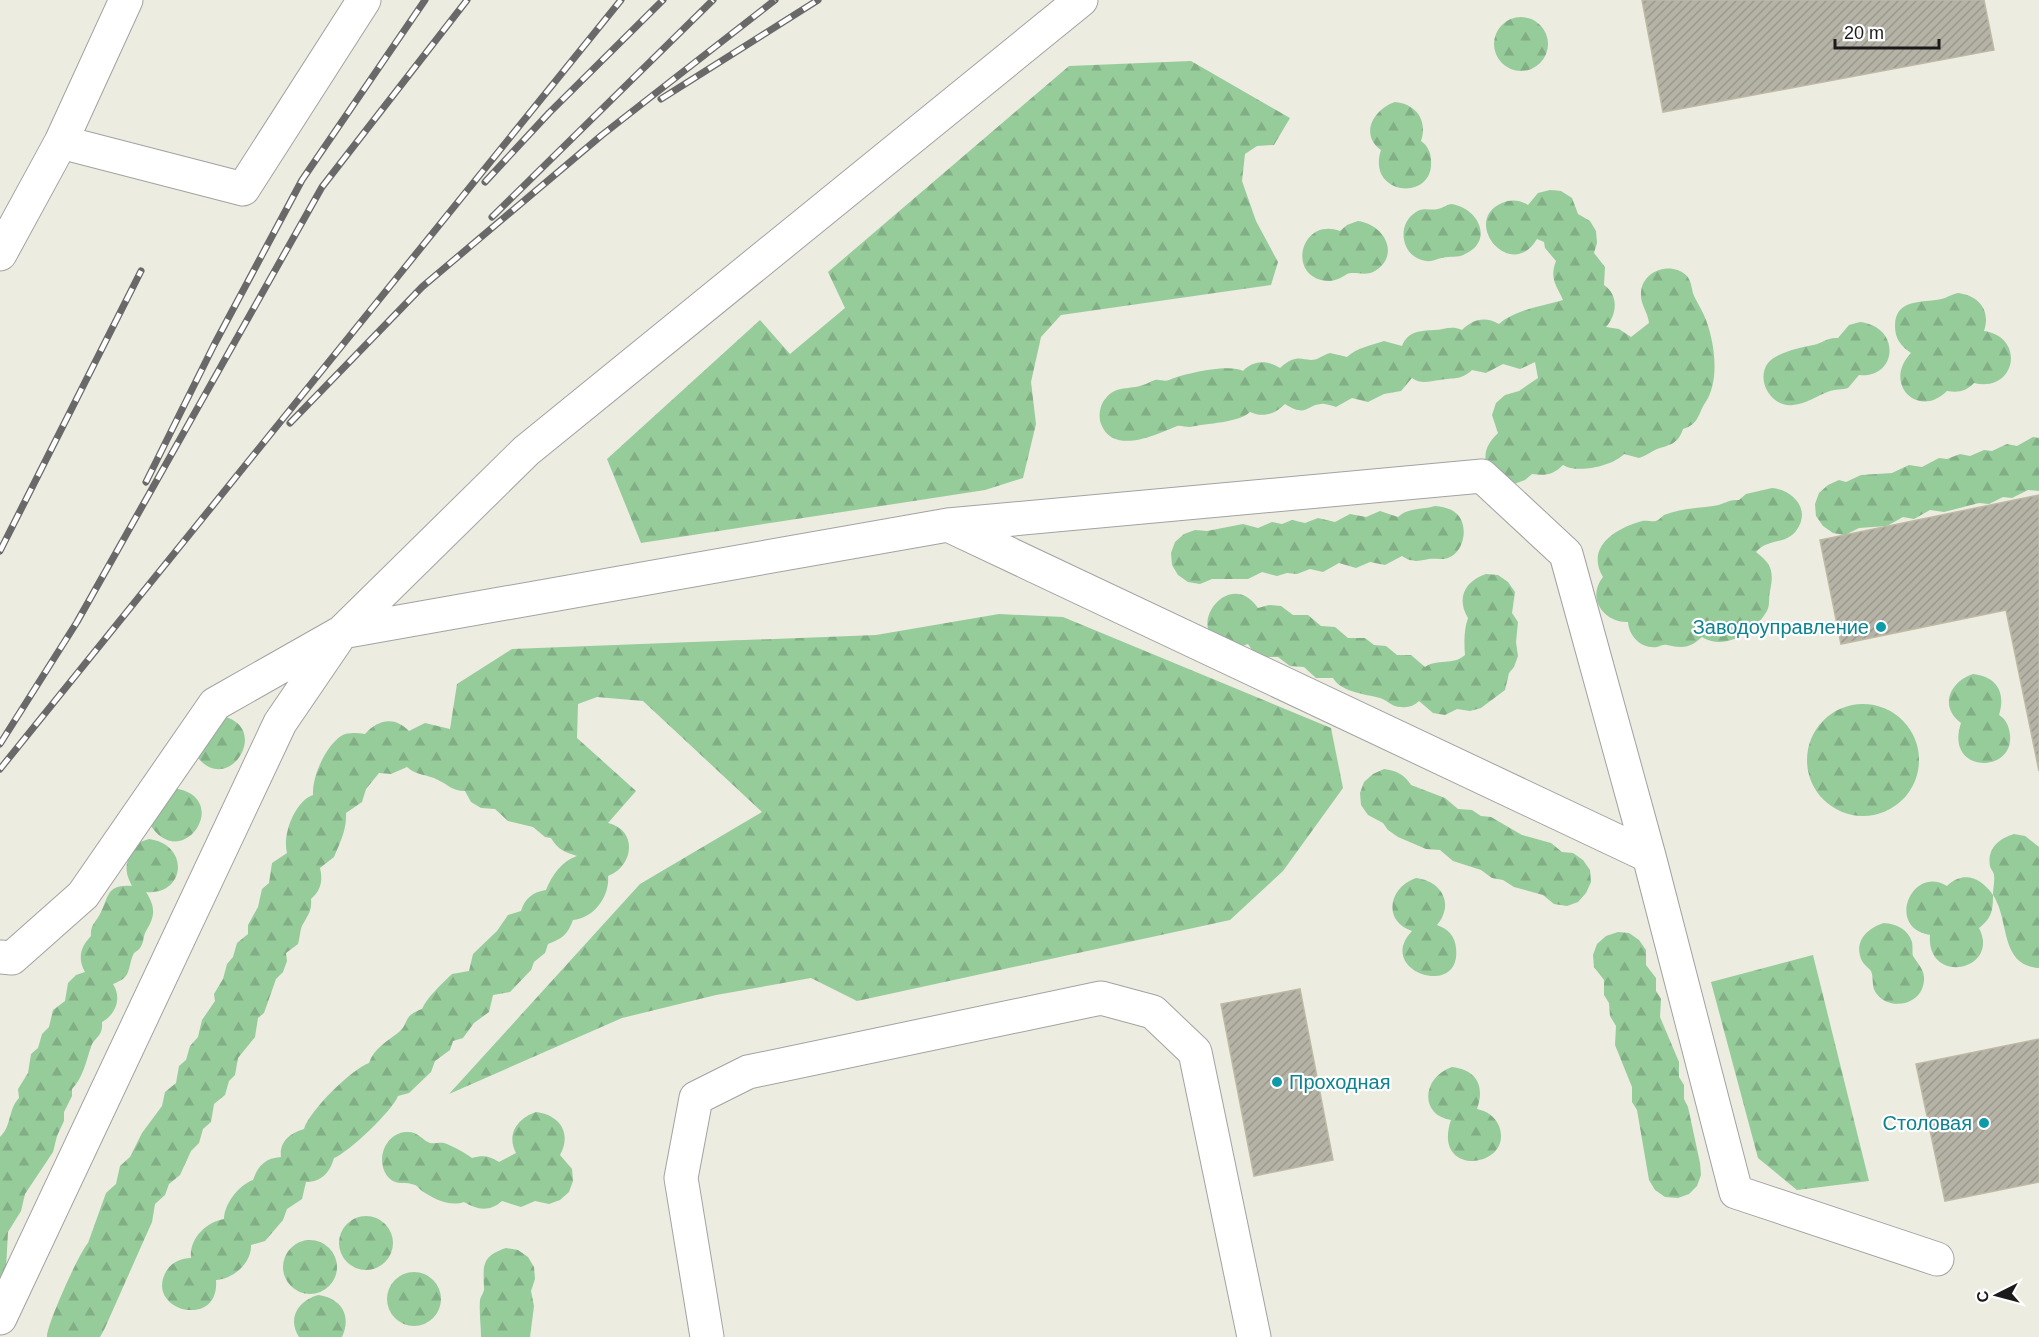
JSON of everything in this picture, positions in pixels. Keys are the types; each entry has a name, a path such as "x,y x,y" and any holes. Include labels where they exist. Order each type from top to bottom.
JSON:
{"lane":[{"path":"0,254 61,142 126,0"},
{"path":"61,142 243,189 364,0"},
{"path":"0,1318 280,723 342,632 526,451 1082,0"},
{"path":"0,957 12,958 83,896 215,704 342,632 948,525 1482,476 1566,554 1649,856 1736,1192 1937,1259"},
{"path":"948,525 1649,856"},
{"path":"707,1337 681,1178 696,1098 748,1072 1101,998 1153,1012 1195,1052 1254,1337"}],"green space":[{"path":"1521,17 1531,19 1540,25 1546,34 1548,44 1546,54 1540,63 1531,69 1521,71 1511,69 1502,63 1496,54 1494,44 1496,34 1502,25 1511,19"},
{"path":"1191,61 1290,118 1274,145 1257,146 1245,154 1242,181 1256,221 1278,262 1271,285 1061,315 1041,337 1031,382 1036,424 1023,478 985,490 641,543 607,459 760,320 790,354 845,308 828,272 1069,66"},
{"path":"1395,102 1409,106 1418,114 1423,126 1421,141 1427,147 1430,155 1429,174 1422,183 1413,188 1391,185 1383,177 1379,165 1381,150 1374,144 1371,137 1370,130 1376,116 1387,105"},
{"path":"1550,190 1561,191 1572,198 1578,214 1590,221 1596,231 1597,243 1594,253 1605,267 1604,285 1612,294 1615,305 1610,322 1606,327 1619,329 1631,337 1649,323 1641,293 1646,279 1658,270 1680,271 1689,280 1705,317 1714,351 1713,384 1697,418 1683,429 1679,438 1673,443 1639,458 1624,454 1612,462 1586,469 1569,468 1563,465 1552,473 1532,474 1525,480 1514,484 1486,465 1487,448 1498,433 1492,415 1496,403 1505,395 1519,391 1538,378 1535,362 1520,369 1503,364 1486,373 1472,370 1460,377 1429,382 1412,378 1401,391 1384,394 1368,402 1352,398 1336,407 1322,404 1306,410 1298,410 1285,404 1269,414 1260,415 1250,412 1230,421 1190,427 1177,426 1136,440 1115,439 1107,434 1101,424 1102,403 1110,394 1119,389 1144,385 1155,380 1167,381 1206,370 1228,368 1243,371 1261,362 1280,368 1292,360 1312,360 1330,353 1347,357 1359,349 1384,341 1402,346 1408,337 1415,333 1451,328 1462,330 1470,323 1484,319 1499,324 1521,312 1563,300 1553,273 1556,261 1545,248 1544,242 1537,239 1526,251 1515,254 1503,252 1488,234 1486,222 1490,212 1502,203 1515,201 1528,205 1538,193"},
{"path":"1451,204 1461,207 1475,218 1481,234 1479,241 1474,248 1461,256 1429,261 1418,259 1411,254 1404,240 1405,225 1409,218 1424,209 1438,209"},
{"path":"1358,221 1376,229 1386,242 1388,250 1382,266 1370,273 1350,273 1332,281 1321,280 1311,275 1304,267 1302,257 1309,238 1317,231 1327,229 1340,231 1347,225"},
{"path":"1958,293 1972,297 1981,305 1986,317 1984,331 1997,335 2006,343 2011,363 2007,373 1999,380 1988,384 1974,383 1962,391 1947,391 1936,399 1925,402 1915,400 1902,386 1900,376 1903,364 1911,353 1897,338 1896,316 1900,310 1913,303 1938,300"},
{"path":"1860,322 1874,326 1883,333 1888,342 1890,352 1881,369 1872,374 1859,375 1848,388 1830,391 1798,404 1785,405 1772,398 1763,378 1764,370 1771,359 1789,351 1838,338 1849,325"},
{"path":"2033,437 2039,438 2039,491 2028,490 2012,498 2003,497 1989,504 1979,503 1944,512 1930,510 1914,519 1903,517 1887,526 1859,528 1845,535 1833,533 1823,526 1816,516 1815,504 1819,493 1828,485 1839,480 1846,482 1861,475 1892,473 1909,465 1922,467 1939,458 1947,459 1960,454 1970,456 1984,450 1992,451 2007,444 2017,446"},
{"path":"1772,488 1793,497 1798,502 1802,516 1792,535 1766,545 1756,552 1766,560 1772,573 1769,606 1760,621 1746,633 1728,641 1711,641 1702,637 1685,647 1664,645 1651,647 1637,641 1631,633 1628,622 1612,618 1600,608 1596,593 1603,577 1598,566 1598,557 1606,540 1613,534 1632,524 1656,521 1676,511 1739,500 1746,494"},
{"path":"1435,506 1455,512 1463,524 1464,536 1460,548 1452,556 1446,558 1415,561 1402,556 1385,565 1370,562 1356,568 1339,563 1323,572 1310,569 1297,574 1287,573 1277,576 1262,572 1248,579 1212,579 1200,584 1188,582 1178,575 1172,565 1171,553 1175,542 1184,534 1195,530 1207,531 1243,524 1258,528 1272,522 1282,524 1292,520 1305,523 1318,518 1335,522 1350,514 1366,517 1380,511 1398,517 1411,510"},
{"path":"1486,574 1498,575 1508,582 1515,592 1512,613 1518,622 1516,642 1518,656 1509,673 1505,690 1481,708 1470,711 1457,709 1445,715 1433,713 1419,701 1408,707 1395,706 1380,698 1347,689 1333,678 1316,678 1304,667 1290,666 1278,657 1263,657 1252,650 1248,644 1235,646 1222,643 1211,636 1208,626 1209,615 1215,605 1224,597 1235,594 1247,597 1258,608 1269,605 1281,606 1293,615 1308,615 1321,626 1335,627 1348,638 1365,638 1374,645 1386,646 1397,655 1411,655 1425,667 1430,664 1456,660 1465,655 1468,618 1464,611 1463,597 1473,581"},
{"path":"999,614 1063,617 1331,728 1343,788 1283,871 1230,920 857,1001 811,978 716,995 622,1018 449,1094 640,884 762,812 643,701 597,697 578,704 577,738 636,791 608,823 618,827 624,833 629,848 623,864 608,876 606,891 599,905 588,915 573,920 564,935 548,944 545,953 534,962 531,970 510,992 493,995 489,1012 474,1023 463,1038 453,1041 450,1050 435,1061 431,1072 409,1093 398,1096 388,1111 369,1130 334,1158 330,1168 321,1178 306,1182 302,1199 287,1209 283,1220 265,1241 251,1245 245,1264 229,1277 216,1280 214,1296 207,1306 196,1310 184,1309 173,1304 165,1296 162,1284 169,1267 178,1261 191,1258 193,1244 200,1232 224,1219 233,1196 253,1180 263,1164 281,1157 282,1146 290,1135 304,1129 314,1112 332,1092 352,1073 369,1063 378,1049 402,1029 411,1014 422,1009 431,995 452,974 469,971 473,954 497,931 508,915 521,911 530,896 546,890 558,869 577,856 562,850 551,838 545,837 533,827 508,821 495,809 481,808 471,802 465,791 454,789 434,778 407,767 391,774 379,773 366,789 362,802 346,813 339,846 334,857 320,868 320,885 311,899 310,910 302,926 298,944 286,953 287,961 283,972 276,979 264,1013 258,1018 255,1037 238,1058 235,1075 229,1081 225,1095 214,1104 211,1122 203,1129 199,1143 191,1151 180,1175 169,1184 165,1195 155,1204 152,1222 100,1337 47,1337 57,1305 88,1243 106,1193 116,1184 120,1166 130,1157 142,1133 162,1106 165,1092 176,1083 179,1066 186,1060 190,1046 198,1037 202,1020 215,1001 214,994 223,979 227,964 233,957 237,943 248,934 248,925 258,907 262,889 269,883 272,863 287,853 286,837 291,819 301,804 313,795 321,763 330,747 341,736 350,733 365,734 375,725 387,721 398,723 409,731 425,723 450,729 457,684 512,649 876,635"},
{"path":"1973,674 1988,678 1998,687 2001,699 1999,715 2010,732 2008,748 2002,757 1992,762 1981,763 1970,759 1962,752 1958,740 1961,723 1950,709 1950,695 1953,688 1965,677"},
{"path":"1863,704 1885,708 1903,720 1915,738 1919,760 1915,782 1903,800 1885,812 1863,816 1841,812 1823,800 1811,782 1807,760 1811,738 1823,720 1841,708"},
{"path":"216,715 234,721 243,731 245,744 240,756 231,765 219,769 206,765 193,751"},
{"path":"1384,769 1400,774 1411,785 1445,798 1458,809 1472,810 1481,816 1491,817 1522,835 1551,843 1562,852 1573,853 1583,860 1590,870 1591,882 1586,893 1578,902 1567,906 1554,904 1543,895 1514,887 1503,880 1492,878 1481,870 1453,861 1440,850 1426,849 1398,837 1383,823 1368,815 1361,805 1360,793 1364,782 1373,774"},
{"path":"173,788 191,794 200,804 201,817 197,829 187,838 175,841 162,837 149,823"},
{"path":"2014,834 2025,836 2039,847 2039,968 2026,965 2017,959 2011,950 1993,895 1994,873 1990,866 1992,850 2008,836"},
{"path":"149,839 163,843 172,850 177,859 178,869 175,879 169,886 159,891 146,892 153,907 151,921 141,946 133,955 126,976 113,984 117,995 114,1010 102,1022 100,1034 92,1044 82,1075 72,1089 72,1096 64,1112 64,1121 53,1152 25,1194 21,1211 8,1232 6,1269 0,1282 0,1137 4,1133 13,1107 19,1098 18,1089 28,1073 31,1054 38,1048 42,1034 49,1027 53,1010 65,1001 68,983 76,975 85,972 81,962 81,952 91,936 92,926 113,889 132,886 127,874 128,859 137,843"},
{"path":"1416,878 1432,884 1443,894 1445,909 1437,925 1450,933 1456,948 1454,964 1446,973 1435,976 1422,974 1411,968 1404,958 1403,945 1412,931 1396,920 1393,912 1395,896 1407,882"},
{"path":"1960,878 1972,878 1983,884 1993,895 1991,913 1987,921 1979,928 1983,943 1980,954 1972,963 1961,967 1950,967 1939,961 1932,951 1930,935 1916,930 1909,921 1906,911 1914,890 1923,883 1934,882 1947,886"},
{"path":"1884,923 1897,926 1908,934 1912,942 1913,956 1924,974 1924,983 1918,995 1900,1004 1887,1002 1876,993 1871,971 1863,962 1860,954 1859,948 1863,937 1872,928"},
{"path":"1618,932 1629,933 1639,940 1646,950 1646,965 1656,978 1656,991 1661,999 1660,1017 1679,1062 1679,1077 1684,1085 1684,1099 1688,1107 1701,1175 1697,1186 1689,1194 1678,1198 1665,1197 1655,1190 1649,1180 1637,1110 1632,1102 1632,1087 1615,1045 1616,1026 1610,1016 1609,1003 1604,995 1604,980 1594,967 1593,955 1597,944 1606,936"},
{"path":"1813,955 1869,1181 1797,1190 1758,1158 1711,982"},
{"path":"1452,1067 1468,1072 1477,1080 1480,1093 1477,1109 1490,1115 1499,1126 1501,1140 1495,1151 1486,1158 1474,1161 1462,1159 1452,1152 1448,1139 1451,1120 1441,1117 1433,1111 1429,1104 1430,1087 1442,1072"},
{"path":"536,1112 552,1117 562,1126 565,1139 560,1155 572,1169 573,1181 569,1192 560,1200 549,1204 535,1201 521,1207 502,1201 493,1207 479,1208 464,1202 448,1203 422,1191 415,1185 392,1180 382,1164 387,1143 392,1137 406,1132 417,1134 430,1143 448,1144 472,1158 493,1158 499,1162 516,1153 513,1146 513,1133 524,1118"},
{"path":"366,1216 376,1218 385,1224 391,1233 393,1243 391,1253 385,1262 376,1268 366,1270 356,1268 347,1262 341,1253 339,1243 341,1233 347,1224 356,1218"},
{"path":"310,1240 320,1242 329,1248 335,1257 337,1267 335,1277 329,1286 320,1292 310,1294 300,1292 291,1286 285,1277 283,1267 285,1257 291,1248 300,1242"},
{"path":"506,1248 518,1250 528,1257 534,1267 535,1279 531,1291 534,1306 530,1337 481,1337 480,1300 484,1289 484,1267 492,1254"},
{"path":"414,1272 424,1274 433,1280 439,1289 441,1299 439,1309 433,1318 424,1324 414,1326 404,1324 395,1318 389,1309 387,1299 389,1289 395,1280 404,1274"},
{"path":"318,1295 333,1300 342,1309 346,1322 342,1337 299,1337 294,1323 296,1311 305,1301"}],"building":[{"path":"1642,0 1984,0 1994,50 1663,112"},
{"name":"Заводоуправление","path":"2039,495 2039,771 2006,610 1841,644 1820,540"},
{"name":"Проходная","path":"1300,989 1333,1160 1254,1176 1221,1004"},
{"name":"Столовая","path":"2039,1039 2039,1182 1945,1201 1916,1064"}],"railway":[{"path":"146,482 214,345 302,180 425,0"},
{"path":"0,744 77,622 322,187 467,0"},
{"path":"0,769 621,0"},
{"path":"485,182 549,113 663,0"},
{"path":"492,217 713,0"},
{"path":"290,423 422,287 602,135 775,0"},
{"path":"661,99 818,0"},
{"path":"0,551 141,271"}],"place":[{"name":"Заводоуправление","path":"1881,627"},
{"name":"Проходная","path":"1277,1082"},
{"name":"Столовая","path":"1984,1123"}]}
